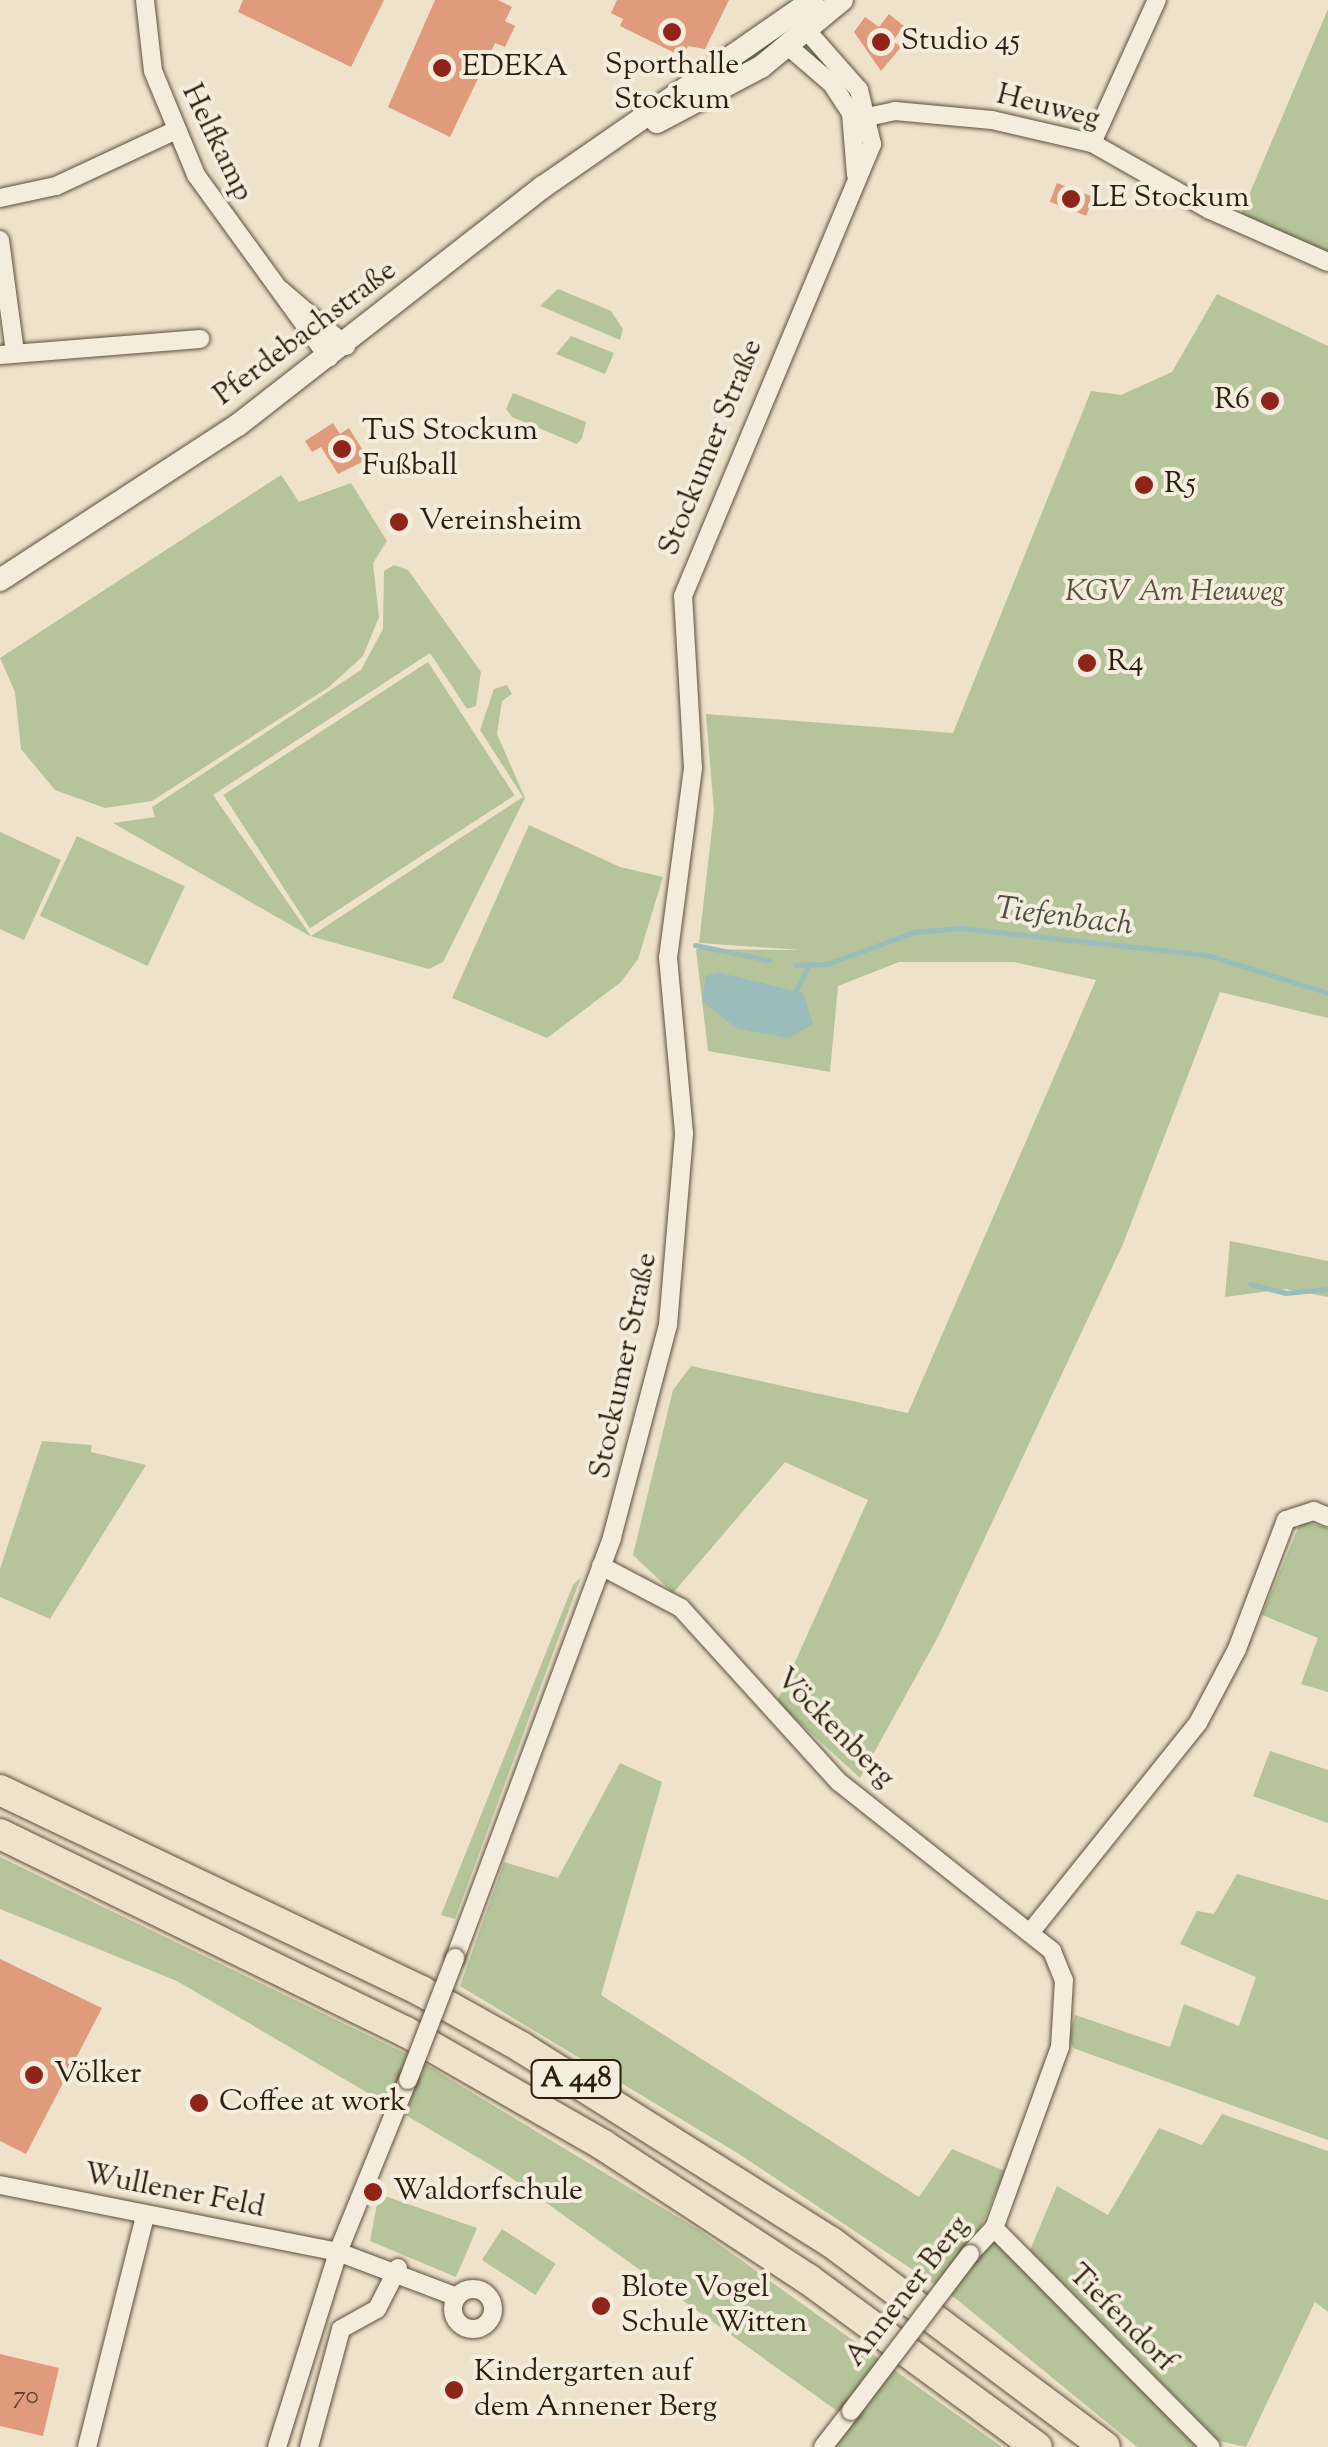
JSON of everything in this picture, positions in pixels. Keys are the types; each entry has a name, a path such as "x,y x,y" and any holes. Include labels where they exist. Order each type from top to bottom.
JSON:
{"highway":[{"name":"A 448","path":"0,1790 421,1991 587,2086 830,2242 1106,2447"},
{"name":"A 448","path":"0,1834 406,2032 586,2136 808,2279 1037,2447"}],"main road":[{"name":"Pferdebachstraße","path":"794,35 812,0"},
{"name":"Pferdebachstraße","path":"0,580 338,352 542,186 794,35 842,0"}],"street":[{"name":"Helfkamp","path":"145,0 152,71 174,131 221,218 338,352"},
{"path":"1092,143 1157,0"},
{"path":"794,35 852,79 872,116 855,132"},
{"name":"Stockumer Straße","path":"794,35 832,84 855,132 856,176"},
{"name":"Stockumer Straße","path":"277,2447 338,2252 455,1958 602,1566 657,1374 683,1205 682,1084 668,958 693,768 683,596 872,144 872,116"},
{"name":"Heuweg","path":"872,116 992,120 1092,143 1210,210 1328,262"},
{"path":"0,198 56,186 174,131"},
{"path":"0,240 8,354 200,339"},
{"path":"1033,1929 1198,1723 1238,1650 1286,1520 1314,1511 1328,1517"},
{"name":"Vöckenberg","path":"602,1566 681,1608 839,1782 1033,1929 1064,1980 1060,2047"},
{"name":"Annener Berg","path":"824,2447 970,2254 994,2228 1060,2047"},
{"name":"Wullener Feld","path":"0,2184 338,2252"},
{"path":"88,2447 146,2216"},
{"name":"Tiefendorf","path":"994,2228 1210,2447"},
{"path":"338,2252 398,2268 457,2297"},
{"path":"310,2447 342,2328 377,2310 398,2268"}],"green space":[{"path":"1328,9 1328,254 1240,216"},
{"path":"558,289 611,311 623,329 620,340 540,306"},
{"name":"KGV Am Heuweg","path":"1217,294 1328,346 1328,1018 1220,992 1123,1244 939,1635 860,1778 777,1702 868,1500 785,1462 673,1593 633,1555 673,1390 691,1366 908,1413 1096,980 1014,962 899,962 838,986 830,1072 708,1051 696,949 801,950 699,943 714,811 706,714 953,733 1091,391 1121,395 1172,372"},
{"path":"571,336 614,353 605,374 556,354"},
{"path":"513,393 586,422 582,438 577,444 512,417 506,409"},
{"path":"281,475 299,502 351,483 387,541 373,563 379,617 363,656 329,687 152,801 105,808 55,790 21,749 15,692 0,658"},
{"path":"394,565 408,570 481,672 476,706 467,709 430,653 213,795 311,936 523,797 480,730 494,689 507,685 512,694 502,701 497,734 525,798 443,962 429,969 310,936 113,823 155,817 152,807 361,670 383,629 384,571"},
{"path":"428,662 515,795 310,928 223,795"},
{"path":"529,825 620,867 663,877 638,959 621,982 547,1038 452,998"},
{"path":"0,832 61,860 24,940 0,929"},
{"path":"77,836 185,886 148,966 40,916"},
{"path":"1230,1241 1328,1261 1328,1297 1286,1289 1225,1297"},
{"path":"42,1441 92,1445 91,1452 146,1465 50,1619 0,1597 0,1569"},
{"path":"1301,1521 1328,1528 1328,1692 1301,1684 1318,1638 1262,1615"},
{"path":"581,1577 455,1919 441,1915 573,1585"},
{"path":"1270,1751 1328,1770 1328,1823 1253,1796"},
{"path":"620,1763 662,1782 601,1995 919,2197 952,2149 1005,2171 981,2227 1208,2447 1137,2447 955,2298 739,2154 460,1986 504,1862 558,1878"},
{"path":"0,1857 415,2058 699,2230 1002,2447 826,2447 840,2413 506,2174 177,1981 0,1909"},
{"path":"1237,1874 1328,1900 1328,2140 1073,2048 1069,2038 1075,2015 1170,2047 1184,2004 1239,2026 1256,1977 1180,1944 1197,1911 1214,1914"},
{"path":"1222,2114 1328,2151 1328,2312 1315,2302 1246,2447 1219,2441 1030,2250 1057,2186 1108,2215 1159,2128 1202,2145"},
{"path":"379,2194 477,2228 456,2277 370,2241"},
{"path":"502,2229 556,2264 536,2295 482,2260"}],"water":[{"path":"720,973 803,993 813,1024 788,1038 736,1028 702,1001 706,976"}],"building":[{"path":"243,0 384,0 351,67 238,12"},
{"name":"EDEKA","path":"435,0 498,0 512,7 505,21 515,26 505,47 495,43 450,137 388,107"},
{"name":"Sporthalle Stockum","path":"617,0 729,0 705,49 688,46 683,57 620,26 623,19 611,13"},
{"name":"Studio 45","path":"889,14 904,26 893,41 901,47 881,71 854,32 865,17 879,27"},
{"name":"LE Stockum","path":"1057,183 1093,197 1086,216 1050,202"},
{"name":"TuS Stockum Fußball","path":"333,423 340,434 349,428 368,459 338,474 321,447 312,452 305,441"},
{"name":"Völker","path":"0,1959 102,2008 26,2154 0,2141"},
{"path":"0,2354 59,2368 43,2436 0,2426"}],"waterway":[{"name":"Tiefenbach","path":"796,965 827,964 914,932 961,928 1207,955 1328,993"},
{"name":"Tiefenbach","path":"695,945 768,960"},
{"path":"795,992 809,965"},
{"path":"1250,1284 1285,1293 1328,1289"}],"place":[{"name":"Sporthalle Stockum","path":"672,32"},
{"name":"Studio 45","path":"881,42"},
{"name":"EDEKA","path":"442,68"},
{"name":"LE Stockum","path":"1071,199"},
{"name":"R6","path":"1270,401"},
{"name":"TuS Stockum Fußball","path":"342,449"},
{"name":"R5","path":"1144,485"},
{"name":"Vereinsheim","path":"399,522"},
{"name":"R4","path":"1087,663"},
{"name":"Völker","path":"34,2075"},
{"name":"Coffee at work","path":"199,2103"},
{"name":"Waldorfschule","path":"373,2192"},
{"name":"Blote Vogel Schule Witten","path":"601,2306"},
{"name":"Kindergarten auf dem Annener Berg","path":"454,2390"}]}
